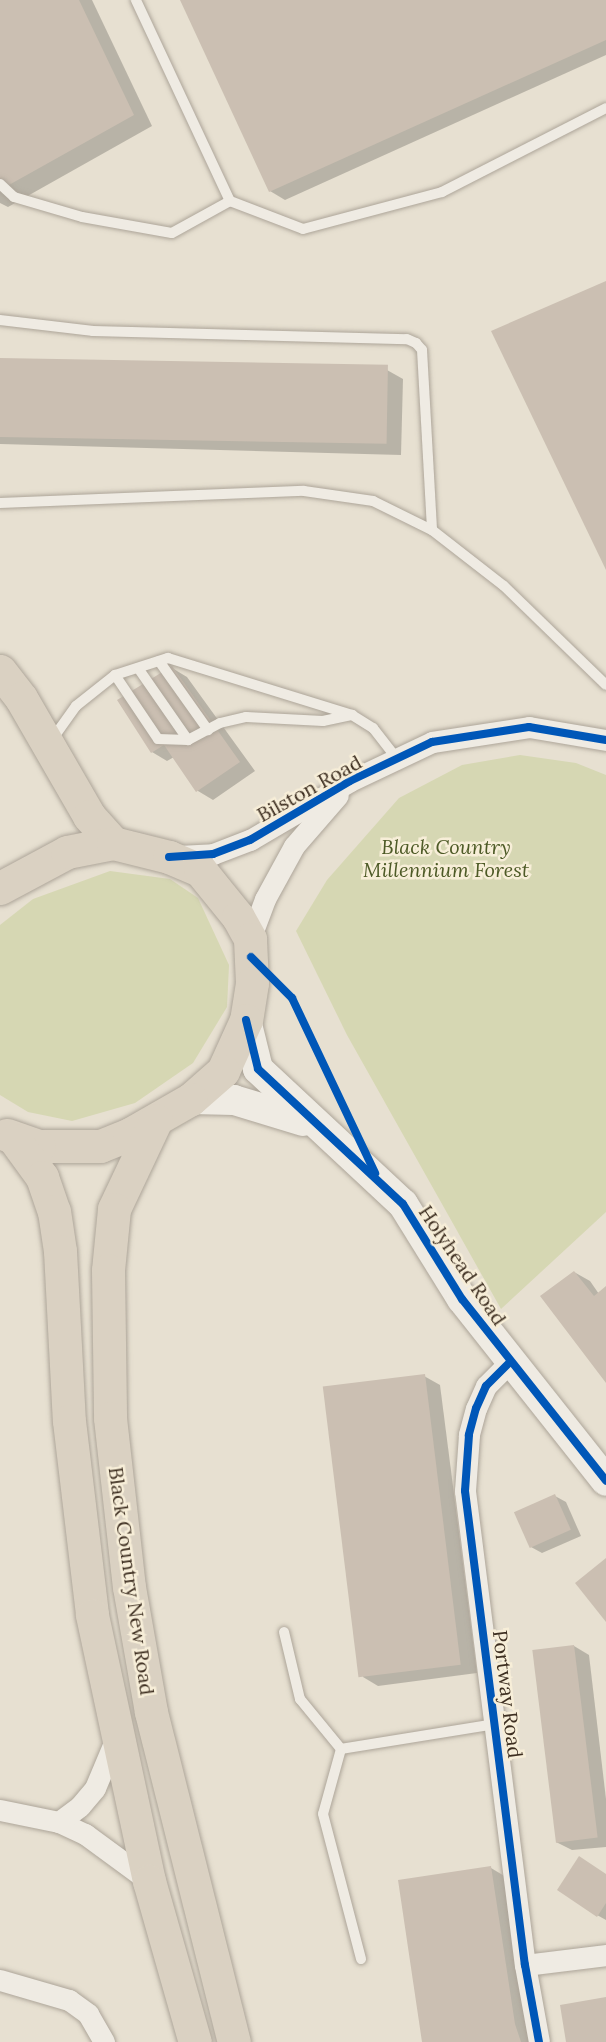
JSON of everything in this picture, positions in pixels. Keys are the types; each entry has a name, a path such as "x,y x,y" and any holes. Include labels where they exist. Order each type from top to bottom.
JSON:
{"highway":[{"path":"0,670 21,698 89,816 113,843"},
{"path":"0,888 67,852 113,843 169,857 200,870 238,917 250,939 252,983 246,1020 223,1071 191,1100 156,1120 100,1146 39,1146 8,1135"},
{"name":"Black Country New Road","path":"156,1120 114,1209 108,1270 110,1418 129,1587 151,1712 234,2042"},
{"name":"Black Country New Road","path":"8,1135 42,1177 59,1242 69,1421 92,1615 116,1738 149,1881 195,2042"}],"street":[{"name":"Bilston Road","path":"169,857 228,849 350,781 432,742 529,727 606,740"},
{"name":"Bilston Road","path":"250,939 265,899 294,846 350,781"},
{"name":"Holyhead Road","path":"246,1020 258,1069 284,1097 352,1154 386,1219 462,1299 606,1481"},
{"name":"Holyhead Road","path":"191,1100 234,1100 281,1112 328,1132"},
{"name":"Portway Road","path":"510,1362 486,1386 476,1408 469,1435 465,1491 525,1965 539,2042"},
{"path":"58,1822 80,1806 95,1788 116,1738"},
{"path":"0,1810 58,1822 99,1843 149,1881"},
{"path":"525,1965 606,1955"},
{"path":"0,1980 69,2000 88,2014 104,2042"}],"lane":[{"path":"136,0 230,201 303,229 442,192 606,108"},
{"path":"0,184 14,197 82,217 172,233 230,201"},
{"path":"0,320 93,331 407,339 416,343 422,350 432,530"},
{"path":"0,502 304,491 373,501 432,530 504,586 606,686"},
{"path":"47,746 76,706 115,675 168,658 194,664 352,715 373,728 397,759"},
{"path":"159,661 208,730"},
{"path":"138,668 188,740"},
{"path":"115,675 158,739 188,740 220,723 246,717 323,722 352,715"},
{"path":"284,1632 300,1698 341,1749"},
{"path":"341,1749 495,1724"},
{"path":"341,1749 323,1814 361,1959"}],"green space":[{"name":"Black Country Millennium Forest","path":"520,755 576,763 606,775 606,1212 501,1309 347,1035 296,931 327,880 399,798 462,765"},
{"path":"110,871 170,879 198,898 229,965 227,1007 193,1063 135,1103 72,1121 28,1112 0,1095 0,925 33,899"}],"building":[{"path":"0,0 79,0 134,115 0,190"},
{"path":"180,0 606,0 606,40 269,192"},
{"path":"606,281 606,570 491,331"},
{"path":"0,358 388,365 387,444 0,437"},
{"path":"172,666 240,762 196,792 164,745 151,753 117,700"},
{"path":"574,1271 594,1296 606,1286 606,1383 540,1296"},
{"path":"425,1374 461,1665 358,1677 323,1387"},
{"path":"555,1494 571,1530 530,1548 514,1512"},
{"path":"606,1558 606,1622 575,1583"},
{"path":"574,1645 598,1838 556,1843 532,1650"},
{"path":"579,1856 606,1874 606,1903 597,1917 557,1890"},
{"path":"491,1866 515,2024 521,2042 422,2042 398,1880"},
{"path":"606,1997 606,2042 566,2042 560,2005"}],"cycle path":[{"path":"169,857 213,854 250,840 350,781 432,742 529,727 606,740"},
{"path":"251,957 292,998 375,1173"},
{"path":"246,1020 258,1069 403,1204 462,1299 606,1481"},
{"path":"510,1362 486,1386 476,1408 469,1435 465,1491 525,1965 539,2042"}]}
